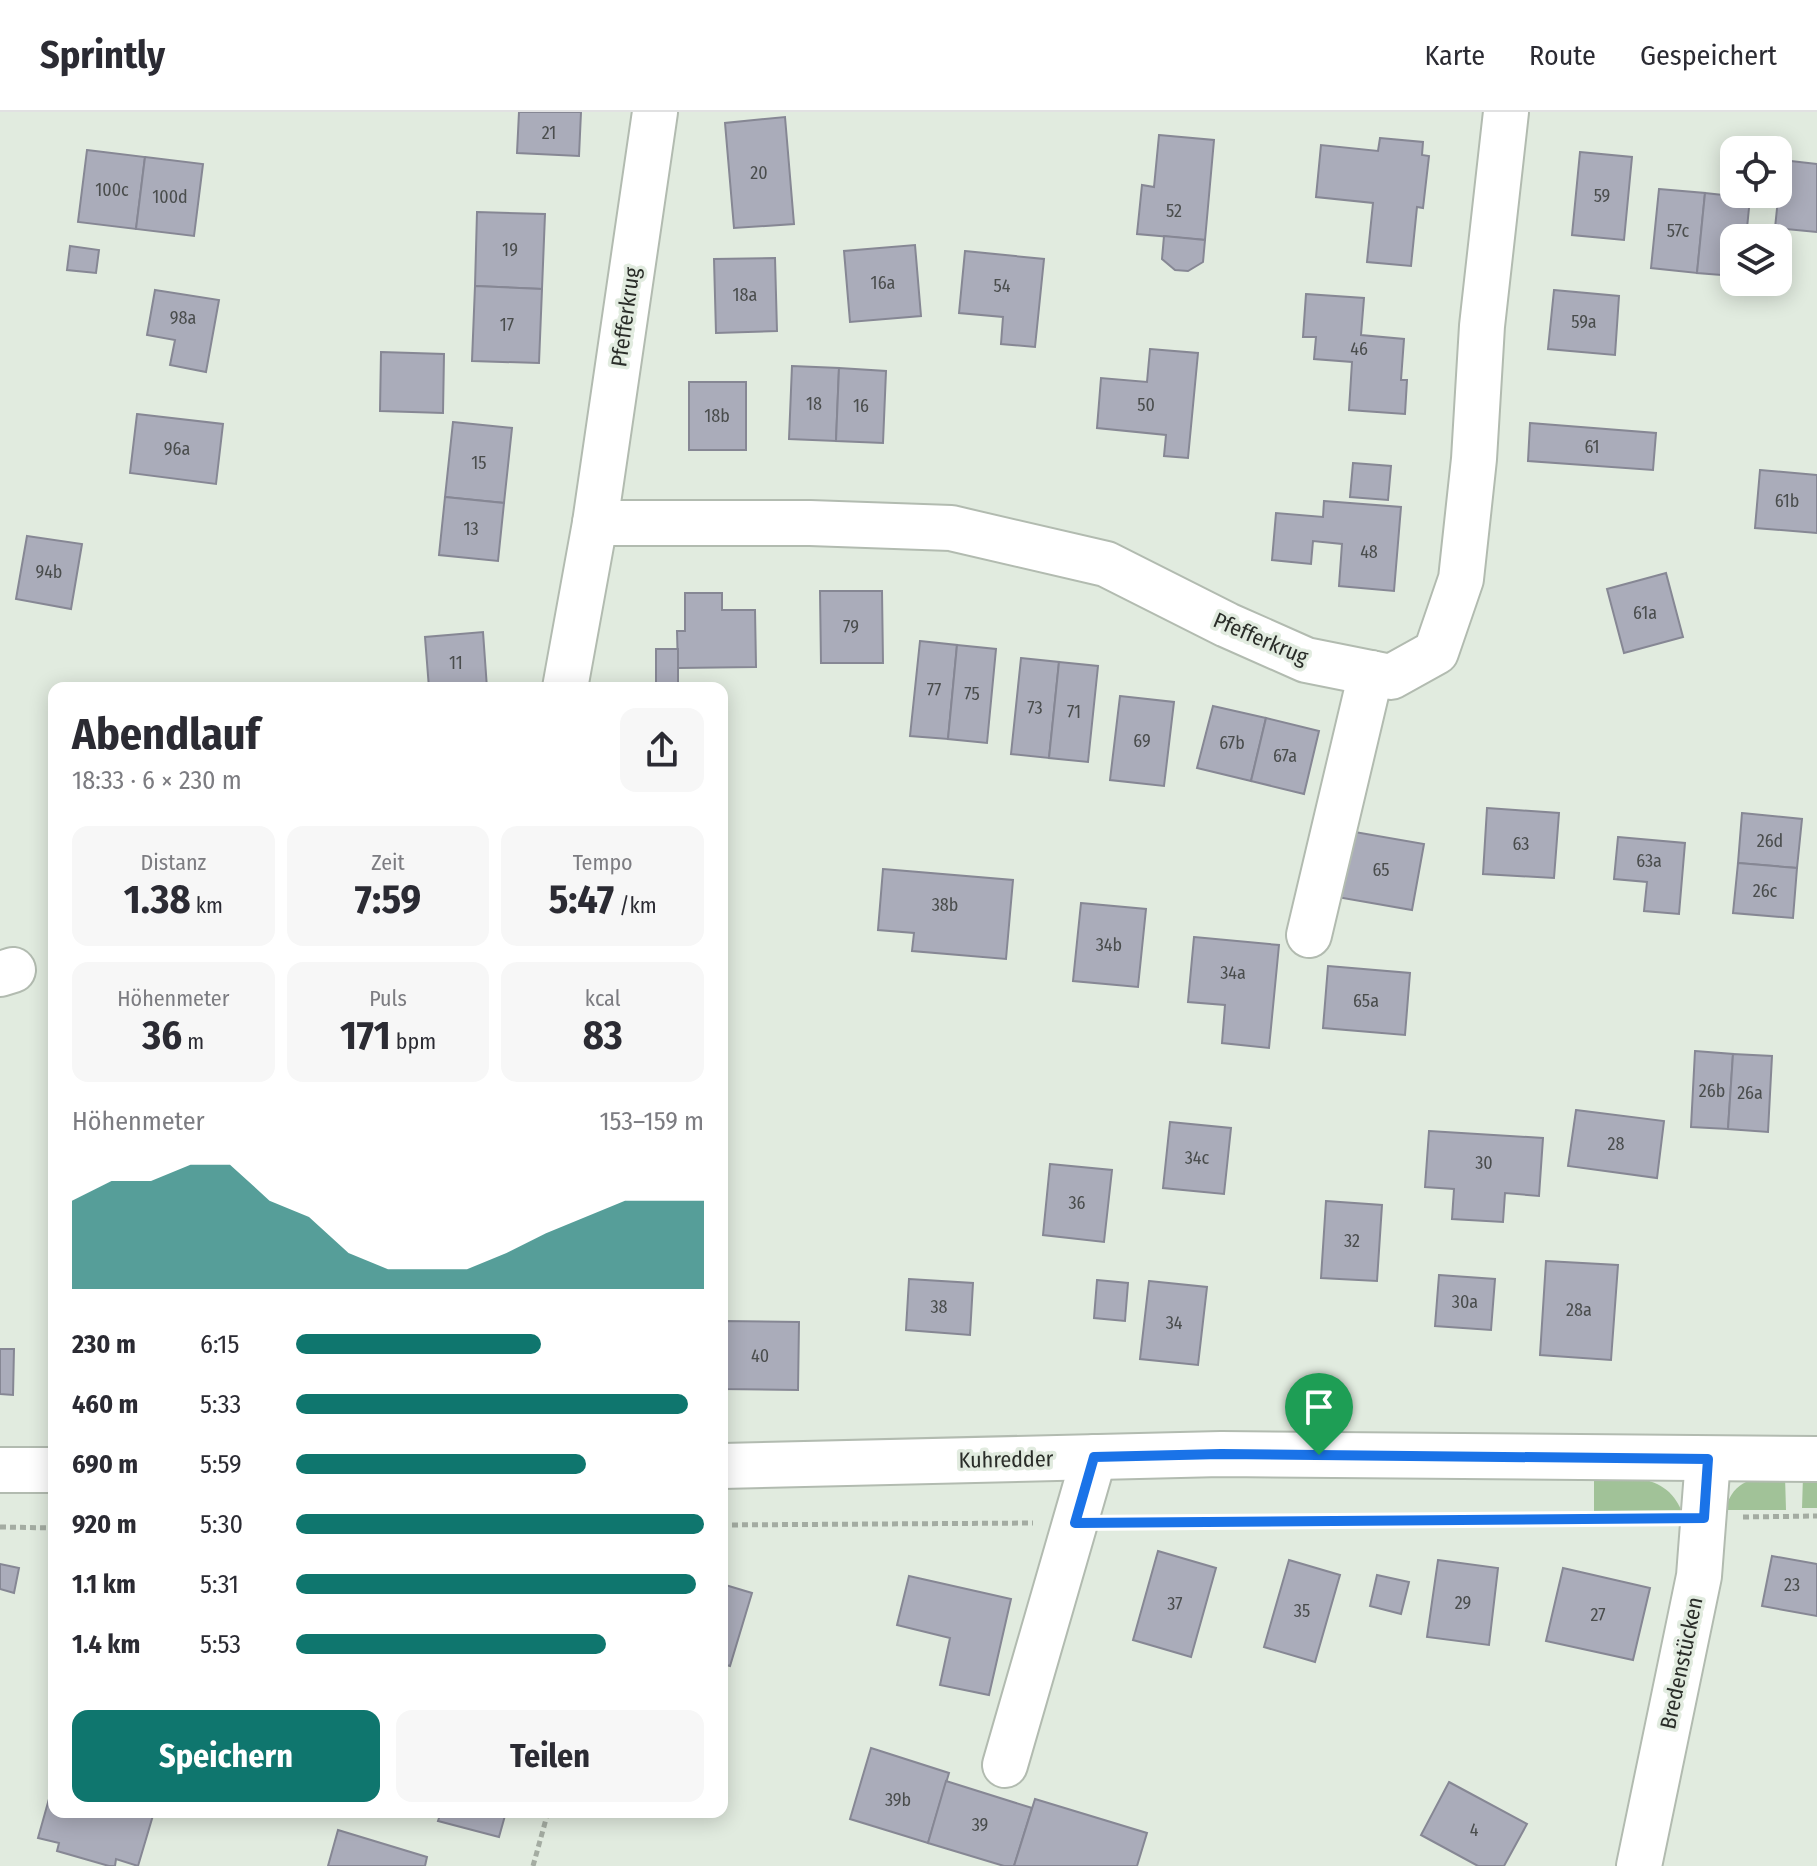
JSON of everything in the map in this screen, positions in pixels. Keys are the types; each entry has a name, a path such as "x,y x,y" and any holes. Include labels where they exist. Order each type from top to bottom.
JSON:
{"street":[{"name":"Pfefferkrug","path":"566,682 595,523 655,112"},
{"name":"Pfefferkrug","path":"595,523 810,523 951,528 1106,564 1227,625 1306,660 1391,677 1436,652 1461,579 1474,459 1482,326 1506,112"},
{"path":"1309,935 1371,673"},
{"name":"Kuhredder","path":"728,1466 1221,1454 1817,1459"},
{"path":"1005,1765 1094,1457"},
{"name":"Bredenstücken","path":"1639,1866 1699,1576 1708,1459"},
{"path":"0,1470 48,1470"}],"path":[{"path":"728,1525 1817,1516"},
{"path":"0,1527 48,1528"},
{"path":"533,1866 546,1818"}],"green space":[{"path":"1785,1476 1786,1510 1725,1510 1735,1491 1748,1481"},
{"path":"1803,1477 1817,1477 1817,1508 1802,1508"},
{"path":"1635,1478 1664,1488 1682,1512 1594,1512 1594,1479"}],"building":[{"path":"519,112 581,112 579,156 517,153"},
{"path":"785,117 794,224 734,228 725,123"},
{"path":"1159,135 1214,140 1205,240 1137,234 1142,185 1154,187"},
{"path":"1380,138 1423,142 1422,155 1429,156 1423,208 1417,207 1411,266 1367,262 1373,203 1316,197 1321,145 1378,151"},
{"path":"87,150 145,157 136,229 78,222"},
{"path":"1580,152 1632,157 1624,240 1572,235"},
{"path":"145,157 203,164 194,236 136,229"},
{"path":"1792,161 1817,164 1817,232 1792,230 1792,224 1775,224 1777,208 1792,208"},
{"path":"1659,189 1705,193 1697,273 1651,268"},
{"path":"1705,193 1720,195 1720,208 1749,208 1747,224 1720,224 1720,275 1697,273"},
{"path":"477,212 545,214 542,289 475,286"},
{"path":"1164,236 1205,240 1203,262 1188,271 1175,270 1162,259"},
{"path":"915,245 921,316 850,322 844,251"},
{"path":"70,246 99,250 96,273 67,270"},
{"path":"965,251 1044,259 1035,347 1001,344 1003,317 959,313"},
{"path":"775,258 777,331 716,333 714,259"},
{"path":"475,286 542,289 539,363 472,361"},
{"path":"155,290 219,300 206,372 170,365 175,340 147,335"},
{"path":"1554,290 1619,296 1615,355 1548,349"},
{"path":"1306,294 1364,298 1361,335 1404,339 1401,380 1407,380 1405,414 1349,410 1352,362 1314,359 1316,337 1303,337"},
{"path":"1150,349 1198,353 1188,458 1164,456 1166,435 1097,428 1101,378 1147,382"},
{"path":"381,352 444,354 443,413 380,411"},
{"path":"792,366 839,368 836,441 789,439"},
{"path":"839,368 886,371 883,443 836,441"},
{"path":"689,382 746,382 746,450 689,450"},
{"path":"137,414 223,424 216,484 130,473"},
{"path":"453,422 512,428 504,503 445,497"},
{"path":"1530,423 1656,433 1653,470 1528,461"},
{"path":"1353,463 1391,466 1388,500 1350,497"},
{"path":"1760,470 1817,475 1817,533 1755,528"},
{"path":"445,497 504,503 498,561 439,555"},
{"path":"1324,501 1401,507 1394,591 1339,586 1342,544 1313,541 1311,564 1272,560 1276,513 1323,517"},
{"path":"27,536 82,544 71,609 16,599"},
{"path":"1666,573 1683,637 1624,653 1607,589"},
{"path":"820,591 882,591 883,663 821,663"},
{"path":"685,593 722,593 722,610 755,610 756,667 678,668 677,631 685,631"},
{"path":"483,632 487,682 429,682 425,637"},
{"path":"920,641 957,645 948,739 910,736"},
{"path":"957,645 996,649 987,743 948,739"},
{"path":"656,649 678,649 678,682 656,682"},
{"path":"1021,658 1059,662 1049,758 1011,754"},
{"path":"1059,662 1098,666 1088,762 1049,758"},
{"path":"1120,696 1174,702 1164,786 1110,780"},
{"path":"1213,706 1266,718 1251,781 1197,768"},
{"path":"1266,718 1319,731 1304,794 1251,781"},
{"path":"1487,808 1559,813 1554,878 1483,874"},
{"path":"1742,813 1802,819 1797,868 1738,863"},
{"path":"1349,831 1424,844 1412,910 1337,897"},
{"path":"1618,837 1685,843 1679,914 1644,911 1647,882 1614,879"},
{"path":"1738,863 1797,868 1793,918 1733,913"},
{"path":"883,869 1013,880 1006,959 912,951 914,933 878,930"},
{"path":"1081,903 1146,909 1138,987 1073,981"},
{"path":"1194,937 1279,945 1269,1048 1222,1043 1225,1005 1188,1002"},
{"path":"1328,966 1410,973 1405,1035 1323,1028"},
{"path":"1695,1051 1733,1054 1728,1129 1691,1127"},
{"path":"1733,1054 1772,1056 1768,1132 1728,1129"},
{"path":"1576,1110 1664,1121 1657,1178 1568,1166"},
{"path":"1170,1122 1231,1128 1224,1194 1163,1188"},
{"path":"1429,1131 1543,1138 1539,1196 1505,1193 1503,1222 1452,1219 1454,1189 1425,1187"},
{"path":"1050,1164 1112,1170 1104,1242 1043,1235"},
{"path":"1326,1201 1382,1205 1377,1281 1321,1278"},
{"path":"1546,1261 1618,1265 1611,1360 1540,1355"},
{"path":"1439,1275 1495,1279 1491,1330 1435,1326"},
{"path":"909,1279 973,1283 970,1335 906,1330"},
{"path":"1097,1280 1128,1283 1125,1321 1094,1318"},
{"path":"1149,1281 1207,1287 1198,1365 1140,1359"},
{"path":"728,1321 799,1322 798,1390 728,1389"},
{"path":"0,1349 14,1349 13,1395 0,1394"},
{"path":"1158,1551 1216,1568 1191,1657 1133,1640"},
{"path":"1772,1556 1817,1564 1817,1616 1762,1606"},
{"path":"1289,1560 1340,1575 1315,1662 1264,1647"},
{"path":"1438,1560 1498,1568 1489,1645 1427,1637"},
{"path":"0,1564 19,1568 14,1593 0,1589"},
{"path":"1563,1568 1650,1588 1633,1660 1546,1641"},
{"path":"1377,1575 1409,1582 1401,1614 1370,1606"},
{"path":"909,1576 1011,1599 989,1695 940,1685 950,1638 897,1625"},
{"path":"728,1586 752,1593 728,1666"},
{"path":"871,1748 949,1773 928,1843 850,1819"},
{"path":"946,1781 1032,1808 1014,1866 1004,1866 928,1843"},
{"path":"1449,1782 1527,1824 1504,1866 1478,1866 1421,1835"},
{"path":"1035,1799 1147,1833 1137,1866 1014,1866"},
{"path":"48,1802 48,1818 152,1818 138,1866 116,1859 115,1866 109,1866 57,1851 59,1843 38,1838"},
{"path":"439,1818 504,1818 499,1837 438,1821"},
{"path":"338,1830 427,1857 425,1866 328,1866"}],"route":[{"path":"1319,1455 1708,1459 1704,1518 1075,1523 1094,1457 1319,1455"}]}
